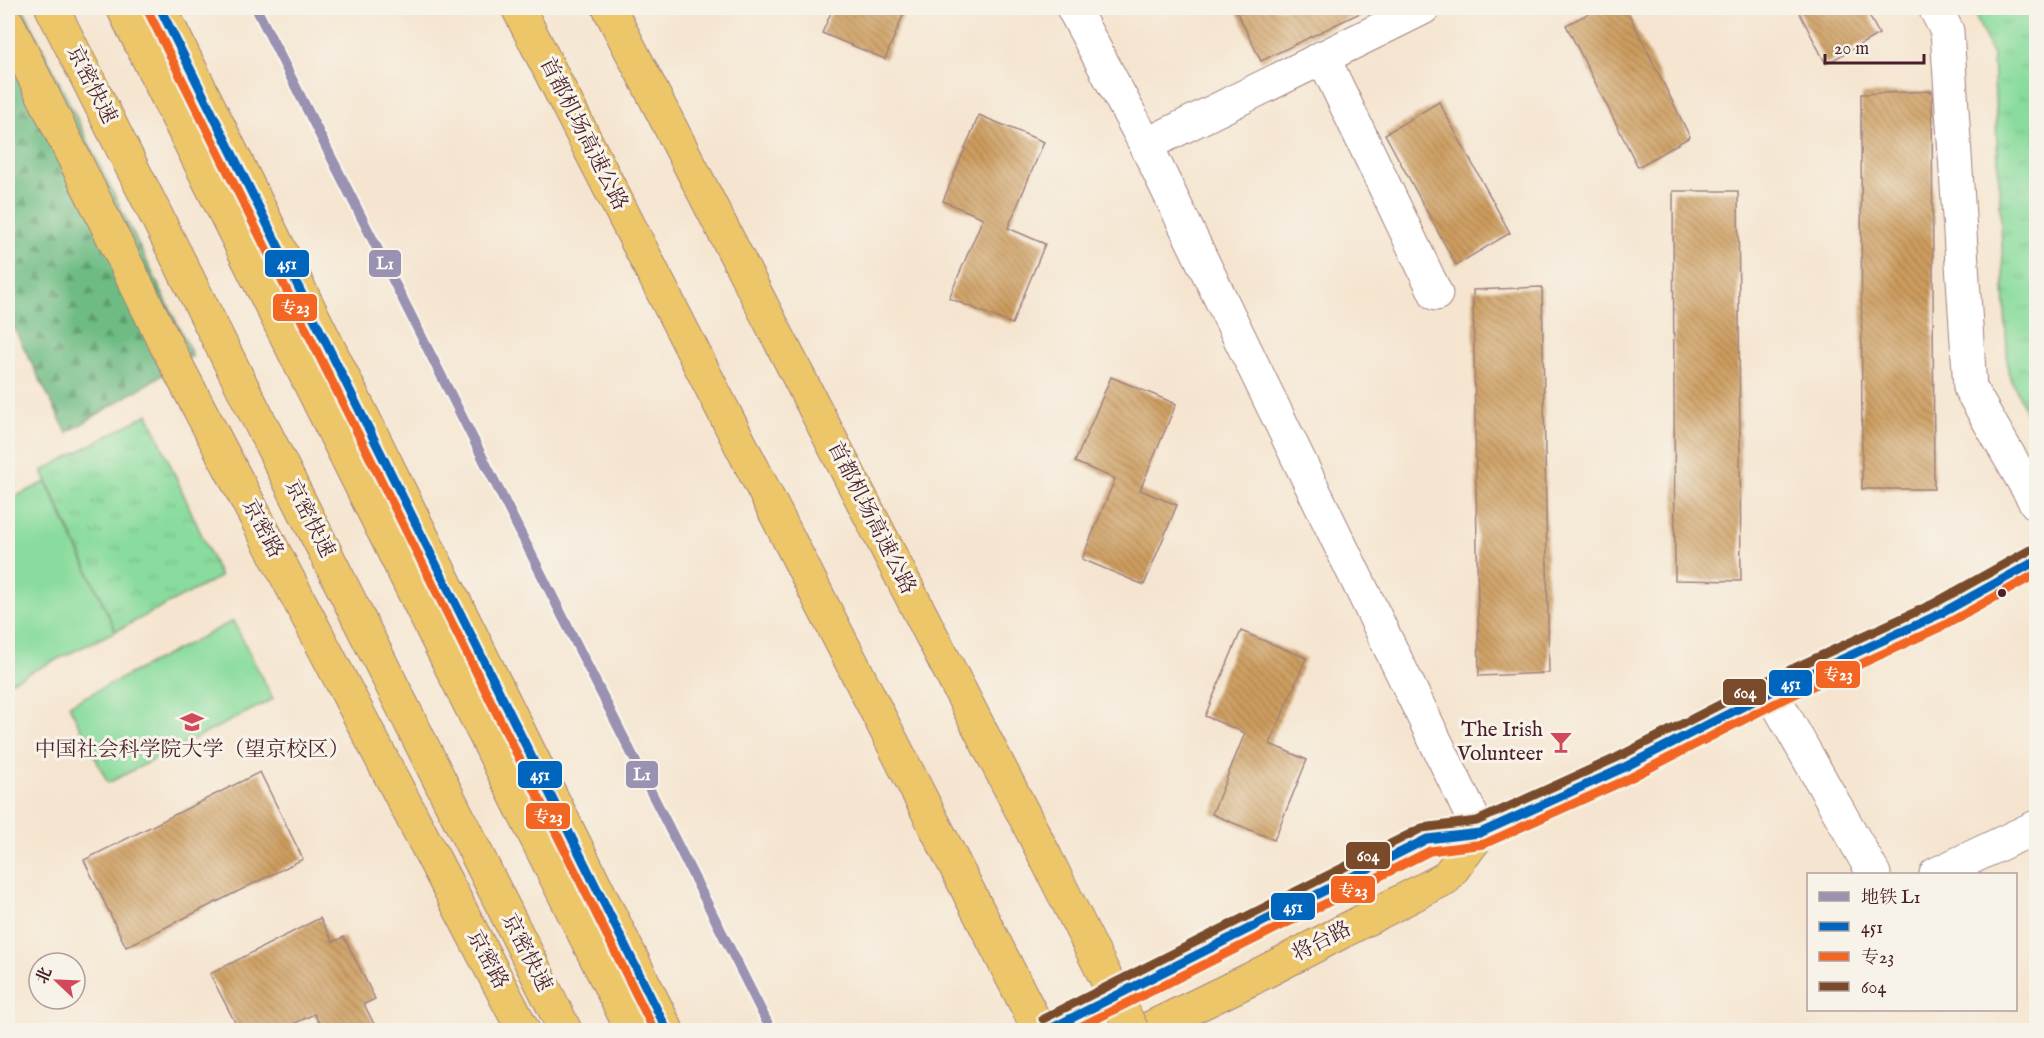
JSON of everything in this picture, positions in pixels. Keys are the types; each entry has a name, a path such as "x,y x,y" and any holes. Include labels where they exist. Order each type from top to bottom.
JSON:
{"main road":[{"name":"京密快速","path":"52,8 565,1030"},
{"path":"123,8 632,1030"},
{"path":"160,8 667,1030"},
{"name":"首都机场高速公路","path":"518,8 1039,1030"},
{"name":"首都机场高速公路","path":"609,8 1045,856 1132,1030"},
{"name":"京密路","path":"8,24 163,339 523,1030"},
{"name":"将台路","path":"1048,1030 1427,839 1480,833 1621,769 1771,692 1940,614 2037,561"},
{"name":"将台路","path":"1146,1030 1251,979 1446,878 1480,833"}],"street":[{"path":"1073,8 1146,145 1480,833"},
{"path":"1146,145 1423,8"},
{"path":"1935,8 1947,31 1970,388 2037,503"},
{"path":"1323,57 1436,294"},
{"path":"1771,692 1873,873"},
{"path":"1938,873 2037,827"}],"green space":[{"path":"8,8 23,8 193,356 67,433 8,316"},
{"path":"1972,8 2036,8 2036,433 2008,372 1993,56"},
{"path":"148,414 220,577 116,631 42,471"},
{"path":"46,482 116,631 8,683 8,500"},
{"path":"233,621 273,699 108,783 69,705"}],"building":[{"path":"833,8 906,8 885,59 822,33"},
{"path":"1235,8 1370,8 1261,61"},
{"path":"1599,8 1626,8 1690,137 1638,167 1566,25"},
{"path":"1797,8 1865,8 1879,34 1826,64"},
{"path":"1932,91 1934,489 1862,489 1861,94"},
{"path":"1439,102 1510,233 1456,265 1385,134"},
{"path":"979,115 1044,142 1008,228 1045,244 1012,324 949,298 983,218 943,201"},
{"path":"1673,191 1738,191 1741,581 1675,580"},
{"path":"1542,287 1549,673 1479,676 1473,290"},
{"path":"1111,377 1176,404 1140,490 1177,505 1144,585 1082,559 1115,479 1075,462"},
{"path":"1241,631 1306,658 1270,744 1307,760 1274,840 1212,814 1245,733 1205,716"},
{"path":"260,772 303,859 126,947 84,860"},
{"path":"320,918 333,942 344,937 375,999 364,1004 377,1030 323,1030 314,1014 281,1030 239,1030 210,974"}],"metro line":[{"name":"L1","path":"256,8 771,1030"}],"transit line":[{"name":"451","path":"160,8 667,1030"},
{"name":"专23","path":"149,13 654,1030"},
{"name":"604","path":"1043,1019 1422,828 1477,821 1616,758 1766,681 1935,603 2030,550"},
{"name":"451","path":"1048,1030 1427,839 1480,833 1621,769 1771,692 1940,614 2036,561"},
{"name":"专23","path":"1074,1030 1430,851 1484,844 1626,780 1776,703 1945,625 2036,574"}],"place":[{"name":"中国社会科学院大学（望京校区）","path":"192,722"},
{"name":"The Irish Volunteer","path":"1561,742"}]}
